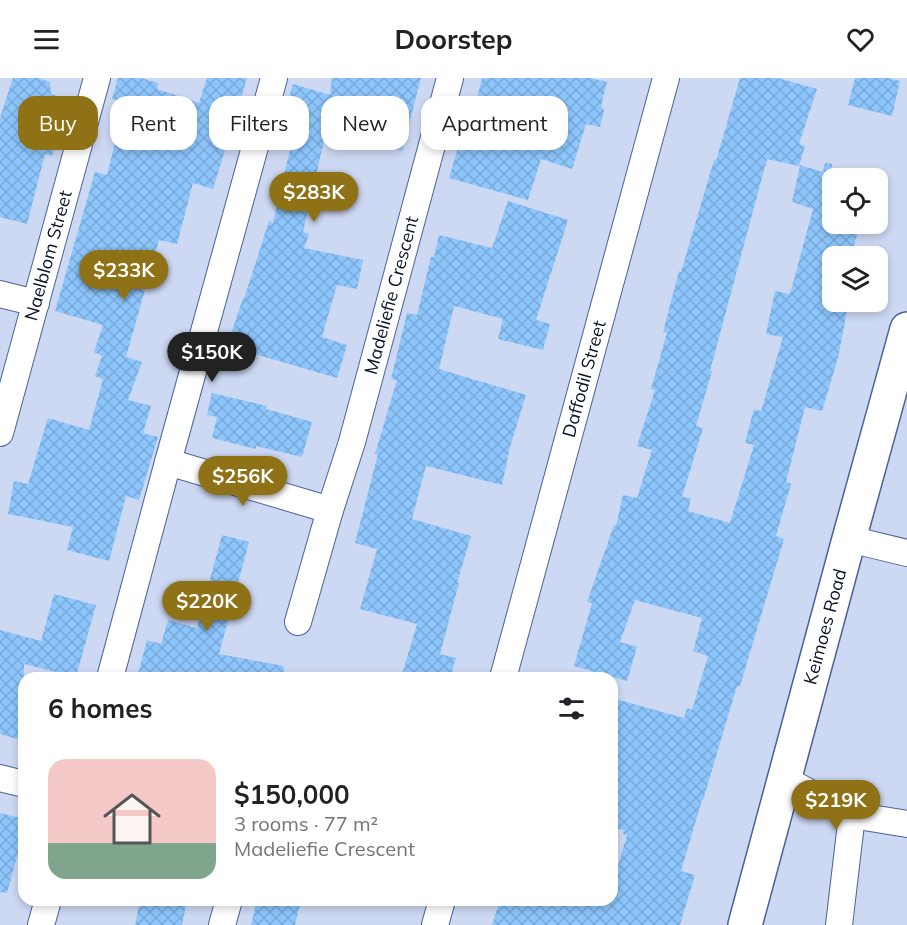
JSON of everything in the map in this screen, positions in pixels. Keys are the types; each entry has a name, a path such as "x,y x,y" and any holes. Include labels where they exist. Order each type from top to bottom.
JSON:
{"street":[{"name":"Naelblom Street","path":"0,433 97,78"},
{"path":"112,672 274,78"},
{"name":"Madeliefie Crescent","path":"298,622 352,442 450,78"},
{"name":"Daffodil Street","path":"505,672 666,78"},
{"path":"0,294 36,303"},
{"name":"Keimoes Road","path":"745,925 907,330"},
{"path":"168,462 330,510"},
{"path":"849,539 907,553"},
{"path":"0,777 18,782"},
{"path":"784,779 852,815 907,824"},
{"path":"839,925 852,815"},
{"path":"41,925 46,906"},
{"path":"222,925 227,906"}],"building":[{"path":"13,78 38,78 50,82 51,94 56,96 18,96 18,150 54,150 52,156 45,154 27,224 0,217 0,118"},
{"path":"118,78 141,78 158,83 157,89 178,96 113,96"},
{"path":"207,78 247,78 241,96 209,96 209,150 225,150 213,189 193,183 177,244 159,240 126,357 142,362 128,400 151,406 143,433 158,437 139,500 126,496 109,561 67,550 73,527 8,514 14,481 28,484 48,418 89,430 103,379 95,376 102,356 94,352 103,325 55,311 95,172 107,175 113,150 197,150 197,102 199,103"},
{"path":"332,78 421,78 409,124 409,96 321,96 322,150 303,232 309,234 304,248 363,260 357,289 337,285 322,337 347,345 337,378 227,346 269,221 273,223 290,150 309,150 309,96 289,96 293,84 330,95"},
{"path":"482,78 589,78 607,82 601,106 604,110 600,127 586,124 572,169 541,159 528,200 449,178 457,150 568,150 568,96 478,96"},
{"path":"740,78 778,78 817,89 799,144 805,146 799,166 767,159 696,426 703,428 682,497 691,498 688,511 730,523 754,445 745,443 754,409 761,411 783,337 766,334 775,291 790,294 813,209 792,202 800,165 822,172 822,234 858,234 853,246 822,246 822,312 847,312 838,358 822,411 805,407 786,482 791,484 776,536 784,539 681,871 695,875 680,925 492,925 498,906 618,906 618,866 627,835 623,834 624,830 618,829 618,700 684,718 687,708 692,710 708,656 693,651 702,618 635,600 620,642 637,647 627,681 618,678 618,672 595,672 574,666 592,603 587,602 614,525 616,526 623,495 637,498 652,450 637,446 655,390 651,389 667,333 663,332 679,271 681,272 714,160 716,161"},
{"path":"855,78 888,78 900,81 892,116 848,105"},
{"path":"825,163 832,164 832,168 824,168"},
{"path":"508,201 568,220 536,320 550,324 543,350 498,339 503,319 454,306 439,369 526,395 510,447 502,485 426,466 412,519 471,536 440,654 456,658 452,672 403,672 417,624 360,609 377,549 355,543 378,454 375,454 397,380 391,379 407,313 417,315 431,257 434,257 439,235 492,248"},
{"path":"212,393 267,406 266,409 312,422 302,457 212,438 217,417 207,415"},
{"path":"222,535 249,542 219,654 284,666 284,672 139,672 147,640 161,644 168,620 197,628"},
{"path":"54,594 96,605 77,672 56,672 24,664 24,672 18,672 18,739 0,734 0,630 41,641"},
{"path":"0,813 18,818 18,853 7,893 0,892"},
{"path":"139,906 186,906 182,925 135,925"},
{"path":"256,906 300,906 295,925 251,925"}]}
